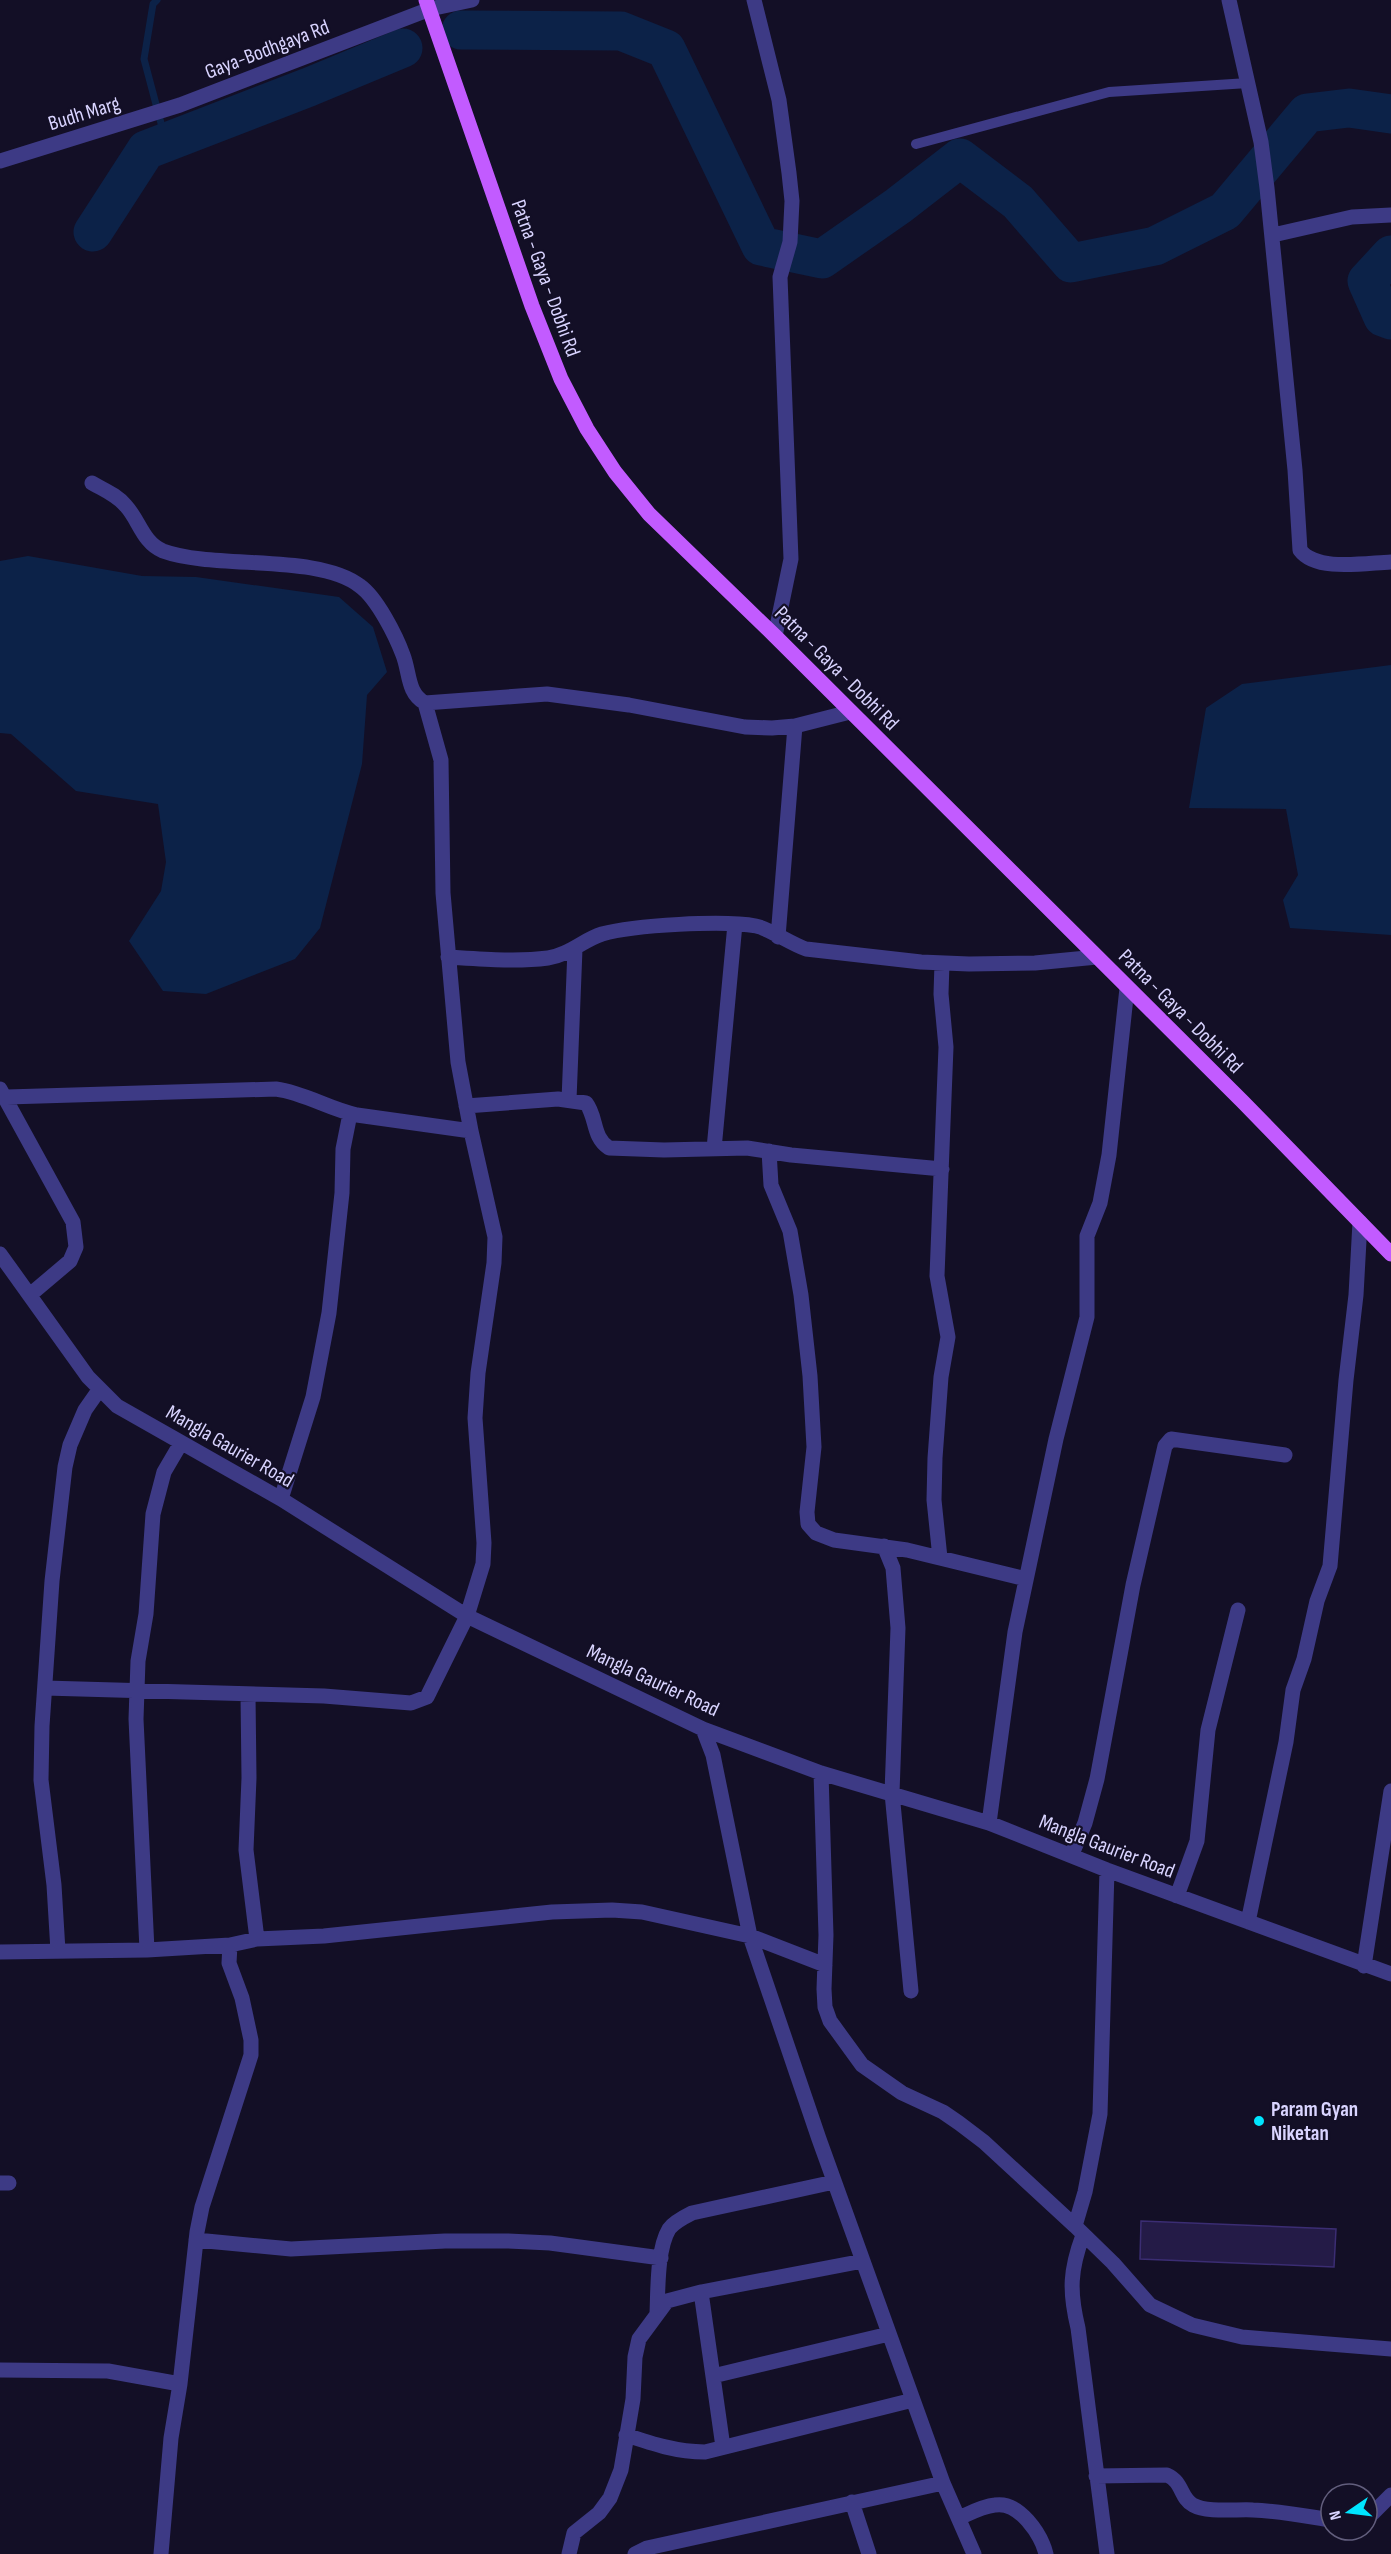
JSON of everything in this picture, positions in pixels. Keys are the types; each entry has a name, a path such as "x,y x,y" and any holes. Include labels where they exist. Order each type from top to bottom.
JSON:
{"main road":[{"name":"Patna - Gaya - Dobhi Rd","path":"428,5 532,306 561,379 587,429 615,472 649,514 776,636 1391,1254"}],"street":[{"name":"Gaya-Bodhgaya Rd","path":"180,105 428,5 472,0"},
{"path":"754,0 773,74 783,127 792,201 790,242 781,267 791,559 776,636"},
{"path":"1229,0 1261,142 1268,188 1295,470 1300,550 1306,559 1318,563 1391,562"},
{"name":"Budh Marg","path":"0,161 180,105"},
{"path":"1273,235 1352,217 1391,215"},
{"path":"92,483 117,497 127,506 148,539 161,550 192,557 308,568 328,572 360,585 371,597 396,638 416,698 425,703 546,694 629,705 745,727 795,726 850,712"},
{"path":"45,1688 324,1696 391,1702 419,1701 427,1697 467,1616 483,1564 484,1543 475,1418 478,1373 494,1263 495,1237 458,1062 443,893 441,760 425,703"},
{"path":"778,937 795,726"},
{"path":"448,957 530,960 550,957 575,949 597,936 624,929 735,924 760,926 806,949 942,963 1035,963 1097,957"},
{"path":"714,1149 735,924"},
{"path":"569,1100 575,949"},
{"path":"940,1558 934,1500 934,1458 940,1377 948,1337 937,1276 946,1047 941,1001 942,963"},
{"path":"989,1823 1014,1632 1056,1439 1087,1317 1087,1236 1100,1203 1109,1155 1127,988"},
{"path":"31,1294 70,1261 76,1246 73,1222 3,1093 276,1089 303,1094 350,1114 471,1131"},
{"path":"466,1106 569,1100 586,1103 591,1109 596,1134 609,1148 663,1150 747,1148 942,1169"},
{"path":"281,1499 313,1397 329,1313 342,1193 343,1149 350,1114"},
{"path":"769,1151 771,1185 790,1231 801,1295 809,1365 814,1438 807,1512 808,1524 816,1533 834,1540 884,1546 1026,1578"},
{"path":"1248,1922 1286,1742 1293,1690 1304,1659 1317,1601 1330,1566 1346,1380 1356,1295 1360,1222"},
{"name":"Mangla Gaurier Road","path":"0,1254 31,1294 75,1360 99,1390 117,1406 281,1499 467,1616 703,1729 821,1773 989,1823 1072,1854 1107,1870 1391,1974"},
{"path":"58,1951 52,1868 41,1779 52,1581 66,1467 78,1426 85,1410 99,1390"},
{"path":"1072,1854 1085,1823 1097,1779 1133,1585 1165,1446 1171,1439 1286,1455"},
{"path":"147,1950 138,1791 136,1690 138,1661 146,1614 153,1514 164,1472 181,1443"},
{"path":"884,1546 893,1568 898,1628 892,1793 911,1991"},
{"path":"1177,1896 1197,1841 1208,1730 1238,1610"},
{"path":"248,1695 249,1778 246,1850 257,1939"},
{"path":"703,1729 713,1755 750,1936 834,2182 943,2483 974,2554"},
{"path":"821,1773 825,2007 830,2021 862,2065 902,2093 943,2112 968,2129 1113,2263 1150,2306 1192,2325 1242,2337 1391,2349"},
{"path":"1364,1966 1391,1791"},
{"path":"1107,1870 1100,2114 1071,2281 1107,2554"},
{"path":"0,1952 147,1950 230,1945 257,1939 324,1936 552,1912 612,1910 642,1912 750,1936 825,1965"},
{"path":"161,2554 171,2438 180,2384 196,2240 202,2207 251,2055 251,2040 242,1998 229,1964 230,1945"},
{"path":"657,2313 661,2258 669,2229 679,2220 692,2213 834,2182"},
{"path":"196,2240 291,2249 445,2241 508,2241 550,2243 661,2258"},
{"path":"569,2554 574,2533 599,2513 610,2498 621,2470 633,2400 635,2357 639,2339 667,2301 701,2292 863,2261"},
{"path":"701,2292 723,2447"},
{"path":"713,2376 889,2334"},
{"path":"0,2370 108,2371 180,2384"},
{"path":"626,2435 663,2447 687,2452 705,2452 913,2400"},
{"path":"1096,2476 1167,2475 1174,2478 1184,2496 1196,2506 1254,2510 1319,2518"},
{"path":"635,2554 647,2548 943,2483"},
{"path":"1379,2507 1391,2495"},
{"path":"852,2502 869,2554"},
{"path":"959,2518 994,2505 1003,2505 1019,2512 1037,2531 1046,2554"}],"lane":[{"path":"916,144 1109,92 1248,83"}],"water":[{"path":"28,556 142,576 196,577 339,597 373,627 387,672 367,695 362,764 320,928 295,959 206,994 163,991 129,941 161,891 166,862 158,804 76,791 11,734 0,733 0,561"},
{"path":"1391,665 1391,935 1290,928 1283,900 1298,875 1286,809 1189,808 1206,708 1242,684"}],"building":[{"path":"1141,2221 1336,2229 1334,2267 1140,2259"}],"waterway":[{"path":"157,0 153,4 144,59 166,142"},
{"path":"461,30 621,31 666,49 761,246 822,259 898,206 960,158 1018,202 1071,263 1155,246 1225,211 1307,113 1349,108 1391,114"},
{"path":"93,232 146,150 403,48"},
{"path":"1391,255 1367,281 1383,317 1391,320"}],"place":[{"name":"Param Gyan Niketan","path":"1259,2121"}]}
